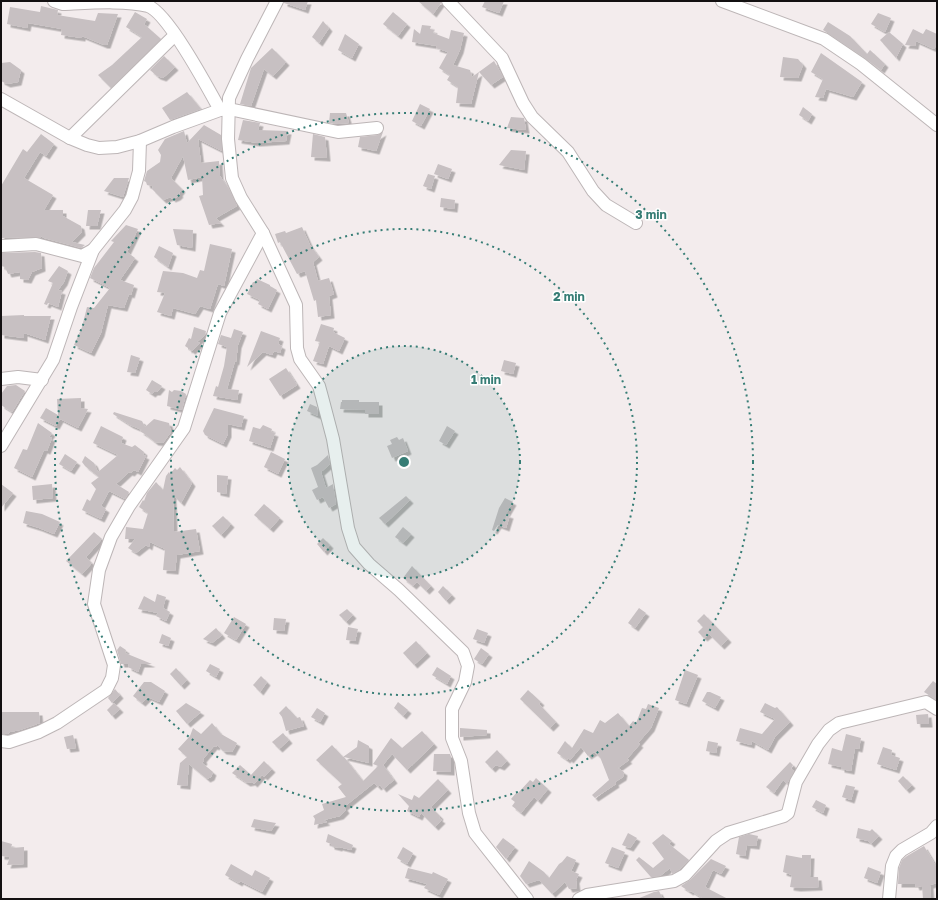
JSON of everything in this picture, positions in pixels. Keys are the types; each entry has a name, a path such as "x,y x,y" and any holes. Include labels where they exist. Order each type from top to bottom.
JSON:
{"street":[{"path":"54,1 63,4 150,4 175,35 225,110"},
{"path":"277,1 247,59 225,110 232,178 241,198 263,233 296,305 297,348 300,359 319,386 322,396 333,439 348,528 354,547 369,564 399,590 463,652 468,666 465,682 452,709 452,738 461,761 469,813 475,833 527,899"},
{"path":"448,1 502,58 532,117 568,152 593,191 606,205 636,223"},
{"path":"722,1 824,39 861,64 937,125"},
{"path":"70,138 175,35"},
{"path":"1,99 70,138 99,148 117,147 140,141 173,127 225,110 338,132 377,128"},
{"path":"1,446 53,360 93,250 125,210 132,197 139,171 140,141"},
{"path":"1,741 9,742 38,732 57,722 106,690 112,678 114,665 94,604 104,556 111,536 128,506 184,428 220,313 263,233"},
{"path":"1,246 36,244 82,256 93,250"},
{"path":"1,379 18,377 42,380"},
{"path":"579,899 587,895 674,882 685,875 716,841 728,833 784,816 788,812 796,782 818,744 829,730 839,723 926,702 937,709"},
{"path":"889,899 892,866 896,856 902,850 931,833 937,826"}],"building":[{"path":"284,1 308,1 305,10 284,3"},
{"path":"418,1 441,1 441,3 433,14"},
{"path":"485,1 504,1 499,13 482,7"},
{"path":"41,6 58,10 57,15 95,21 98,13 118,14 107,45 82,36 82,38 61,35 62,29 28,23 27,28 7,24 10,7 40,12"},
{"path":"135,12 147,19 144,24 161,39 111,88 98,75 112,65 142,37 126,27"},
{"path":"393,12 407,24 398,36 383,24"},
{"path":"878,13 891,18 885,32 871,24"},
{"path":"323,21 329,28 319,43 312,37"},
{"path":"828,22 850,36 867,54 870,50 885,64 881,70 823,30"},
{"path":"422,25 431,26 430,29 434,30 433,33 449,39 451,30 464,33 460,50 453,65 470,70 472,77 494,61 503,77 491,85 479,72 471,104 456,103 458,87 447,80 450,75 439,68 448,52 436,48 437,46 412,42 414,29 420,34"},
{"path":"913,29 923,34 926,29 937,34 937,44 934,49 916,41 915,46 905,45"},
{"path":"889,32 903,44 896,58 880,40"},
{"path":"345,34 359,44 352,58 338,50"},
{"path":"272,48 286,62 273,76 264,69 251,106 240,104 251,68"},
{"path":"821,53 862,82 853,97 826,89 823,98 815,97 823,79 811,72"},
{"path":"164,56 175,67 163,78 157,76 150,70"},
{"path":"783,57 798,59 803,65 798,78 780,77"},
{"path":"10,62 21,70 18,82 7,84 1,81 1,63"},
{"path":"187,92 201,109 170,120 162,108"},
{"path":"420,104 430,109 421,126 412,121"},
{"path":"803,107 812,114 808,121 799,115"},
{"path":"330,113 346,113 349,123 329,123"},
{"path":"511,117 524,118 526,130 507,128"},
{"path":"243,120 260,123 258,130 288,131 286,141 257,143 238,140"},
{"path":"204,125 221,135 222,151 198,139 201,163 219,161 220,176 229,189 237,206 216,218 221,223 209,225 199,196 203,195 202,177 188,180 183,156 171,178 182,189 177,197 172,199 171,197 163,200 152,189 153,186 147,185 144,181 147,171 160,162 161,155 158,150 165,139 184,131 187,143"},
{"path":"383,132 376,151 358,147 360,137 378,135"},
{"path":"41,134 54,144 46,156 40,152 24,178 53,195 44,210 63,210 63,216 81,226 82,232 72,242 85,245 81,248 41,236 41,238 1,238 1,186 23,149 27,152"},
{"path":"313,134 325,137 327,158 311,157"},
{"path":"511,150 526,151 524,170 499,165"},
{"path":"438,164 452,169 448,179 434,174"},
{"path":"428,174 435,176 431,189 423,186"},
{"path":"114,178 129,178 123,197 104,191"},
{"path":"441,198 455,200 454,209 440,207"},
{"path":"88,210 101,210 97,226 86,226"},
{"path":"126,225 138,229 127,252 135,258 120,280 134,285 131,295 129,294 124,308 108,305 101,333 91,353 74,345 82,327 87,307 94,308 110,288 90,278 94,268 114,242 111,241"},
{"path":"302,227 310,245 319,257 313,262 318,281 329,278 334,294 329,296 331,315 318,317 316,300 314,301 305,271 297,274 280,242 278,243 275,234 285,231 286,233"},
{"path":"173,229 193,230 192,248 177,245"},
{"path":"210,244 232,249 224,286 218,284 210,309 200,306 195,314 173,308 171,316 157,312 165,293 157,292 163,271 183,273 197,278 200,270 204,271"},
{"path":"159,246 173,253 168,267 154,257"},
{"path":"1,253 41,253 42,268 32,272 28,280 20,279 20,272 8,274 5,267 1,266"},
{"path":"59,266 68,271 64,282 58,290 62,291 58,307 48,303 47,305 44,304 53,283 48,281"},
{"path":"257,279 277,290 268,309 258,304 260,300 247,294 253,282"},
{"path":"1,316 51,316 45,340 24,333 24,338 1,335"},
{"path":"321,324 334,328 333,332 345,338 339,351 329,346 323,364 313,361 320,342 315,341"},
{"path":"194,327 206,331 205,335 197,342 200,343 192,351 189,349 188,350 185,346 189,338 191,339"},
{"path":"234,329 243,332 238,345 236,362 235,361 227,389 239,390 237,400 213,396 216,386 218,387 224,366 227,347 218,344 221,335 231,338"},
{"path":"261,331 280,338 278,344 282,346 280,353 274,351 272,355 263,352 247,367"},
{"path":"131,355 140,358 135,373 127,372"},
{"path":"504,360 516,363 513,374 501,371"},
{"path":"286,368 297,385 280,396 269,379"},
{"path":"152,380 162,386 157,392 152,394 146,390"},
{"path":"16,385 25,391 12,412 1,405 1,394 7,386"},
{"path":"169,390 172,392 174,390 181,391 186,394 182,410 167,406"},
{"path":"81,398 81,408 88,409 78,428 60,419 56,426 40,418 46,408 58,415 57,399"},
{"path":"342,400 379,402 379,414 365,414 365,410 340,409"},
{"path":"310,404 317,407 318,416 307,411"},
{"path":"214,408 244,416 241,427 228,424 228,434 223,444 205,435 203,431"},
{"path":"114,412 142,421 145,427 154,419 169,423 171,432 163,443 155,442 140,431 142,430 130,425 113,414"},
{"path":"38,423 52,433 49,437 52,438 47,451 44,450 32,477 14,468 23,449 27,450"},
{"path":"263,425 272,429 271,432 275,433 270,448 249,441 253,427 260,429"},
{"path":"101,426 123,437 121,443 132,447 135,445 144,452 143,455 146,456 138,472 134,470 131,473 129,472 116,484 129,492 125,499 109,491 101,506 106,509 101,519 82,510 87,499 90,501 96,489 91,483 99,477 82,462 85,456 94,463 98,472 118,455 93,443"},
{"path":"447,426 455,431 446,445 439,441"},
{"path":"397,437 399,440 403,438 408,451 392,458 387,446 392,444 390,440"},
{"path":"271,452 285,459 278,474 264,467"},
{"path":"65,454 77,462 71,471 59,464"},
{"path":"328,455 330,464 321,472 326,488 333,484 336,504 329,508 323,497 317,500 312,490 318,487 311,468 317,465"},
{"path":"180,467 192,483 181,503 173,495 174,532 196,529 200,551 177,555 175,571 163,570 165,549 150,542 149,547 146,545 136,553 128,548 135,539 125,539 126,527 143,529 148,513 139,507 143,500 144,501 147,493 156,482 163,490 166,476 175,468 177,470"},
{"path":"217,475 228,476 226,494 217,492"},
{"path":"1,484 13,493 1,508"},
{"path":"52,484 53,498 33,500 32,486"},
{"path":"406,496 410,500 385,524 379,518"},
{"path":"505,498 513,502 506,514 510,515 506,528 498,525 494,531 492,530 499,508"},
{"path":"264,504 280,518 270,529 254,515"},
{"path":"26,511 42,514 60,522 54,534 23,523"},
{"path":"223,516 231,524 221,535 212,526"},
{"path":"403,527 411,534 403,543 395,537"},
{"path":"94,532 102,539 86,557 92,563 82,574 66,561"},
{"path":"323,538 330,545 324,552 317,544"},
{"path":"412,566 431,586 426,591 417,582 413,586 403,578"},
{"path":"443,586 452,595 446,601 438,592"},
{"path":"157,594 166,597 163,608 170,612 166,621 156,616 158,613 138,609 144,596 155,602"},
{"path":"639,608 646,613 635,628 628,623"},
{"path":"347,609 353,615 346,622 339,615"},
{"path":"704,614 728,639 721,646 709,634 704,638 698,632 703,627 697,621"},
{"path":"234,617 246,624 236,640 224,633"},
{"path":"274,618 286,619 284,631 273,630"},
{"path":"348,627 358,629 355,641 346,640"},
{"path":"216,628 222,635 212,643 203,639"},
{"path":"477,629 488,633 484,643 473,639"},
{"path":"162,634 171,638 168,646 159,643"},
{"path":"416,641 427,653 414,665 403,653"},
{"path":"120,646 126,650 125,653 152,664 141,664 138,672 128,667 129,664 121,664 117,650"},
{"path":"481,648 489,654 482,664 474,659"},
{"path":"210,664 220,669 216,677 206,671"},
{"path":"437,667 451,676 447,684 432,675"},
{"path":"176,668 187,680 181,686 170,674"},
{"path":"685,670 698,675 686,704 675,700"},
{"path":"261,676 267,682 260,692 253,685"},
{"path":"933,681 937,684 937,700 924,692"},
{"path":"144,682 151,682 165,691 159,702 148,697 142,703 133,696"},
{"path":"115,689 120,695 112,703 108,698"},
{"path":"528,690 541,702 539,704 556,722 550,728 520,699"},
{"path":"707,692 721,697 715,708 702,701"},
{"path":"398,702 408,710 403,716 394,708"},
{"path":"114,703 120,709 112,716 107,710"},
{"path":"186,703 201,712 187,724 176,711"},
{"path":"765,703 775,708 777,707 790,722 775,737 768,750 752,741 751,745 736,741 740,728 762,734 775,719 760,712"},
{"path":"648,704 659,708 651,728 627,759 629,760 618,768 624,772 623,777 615,782 616,784 595,798 592,795 609,780 600,757 594,752 588,756 581,747 570,760 568,758 567,760 557,753 565,741 572,748 584,729 593,733 600,720 605,723 618,713 629,726 633,721 636,723 642,708 646,709"},
{"path":"286,706 297,718 300,717 304,726 286,731 282,717 279,713"},
{"path":"317,708 325,713 320,722 311,717"},
{"path":"1,712 39,712 40,723 10,732 8,734 1,734"},
{"path":"928,714 929,724 917,724 916,715"},
{"path":"212,723 221,734 237,743 232,752 223,751 217,745 216,747 214,746 203,759 204,761 202,763 213,772 211,777 207,779 189,764 187,786 177,785 180,763 187,757 178,749 190,736 193,728 201,734"},
{"path":"460,728 487,730 487,735 460,737"},
{"path":"422,731 434,744 407,770 392,754 383,765 394,780 383,789 380,785 378,787 374,783 344,807 346,810 340,816 324,820 327,822 314,825 315,819 313,816 324,810 322,804 346,797 338,787 342,784 316,760 332,745 343,757 357,747 358,740 369,746 369,763 344,757 363,781 378,766 373,764 391,738 402,748"},
{"path":"283,733 289,740 279,749 272,742"},
{"path":"846,734 861,738 859,749 855,748 851,771 828,764 832,748 842,751"},
{"path":"73,735 76,748 67,749 64,737"},
{"path":"708,741 718,743 716,753 706,751"},
{"path":"883,747 892,750 891,755 900,758 896,770 877,764"},
{"path":"497,750 507,761 501,767 496,765 492,769 485,762"},
{"path":"434,754 450,754 451,772 433,771"},
{"path":"264,761 272,769 264,777 262,775 254,784 252,782 247,783 232,773 240,765 251,775"},
{"path":"790,762 793,765 791,769 794,771 787,784 783,780 774,793 766,787"},
{"path":"903,776 912,785 906,790 898,781"},
{"path":"536,778 548,789 538,801 534,797 521,813 512,806 515,802 511,799 530,780 533,782"},
{"path":"438,779 448,790 431,807 442,820 435,827 421,813 419,817 407,811 409,806 398,794 412,800 414,795 419,798"},
{"path":"846,785 855,787 851,800 842,797"},
{"path":"816,800 826,805 823,813 812,807"},
{"path":"254,819 276,823 271,831 251,827"},
{"path":"858,828 870,831 872,829 879,836 871,844 868,841 856,838"},
{"path":"628,833 637,838 630,848 622,845"},
{"path":"328,834 353,845 351,850 331,846 331,844 326,842"},
{"path":"663,834 672,841 669,844 689,860 680,869 672,874 670,868 660,876 651,877 636,860 639,857 653,868 664,859 652,843"},
{"path":"749,834 758,836 756,846 747,845 745,856 736,854 739,837"},
{"path":"503,838 515,847 506,859 496,847"},
{"path":"1,841 12,844 11,848 24,847 24,864 7,865 10,857 1,856"},
{"path":"924,846 937,868 937,883 930,885 931,899 923,899 922,886 916,887 915,884 898,884 899,868 902,860"},
{"path":"403,847 413,853 407,864 397,858"},
{"path":"612,847 625,852 618,868 605,863"},
{"path":"786,855 802,858 802,855 811,855 810,877 818,877 819,887 790,887 792,875 783,872"},
{"path":"567,856 576,860 571,871 579,874 576,880 577,888 569,889 565,882 552,894 539,880 526,884 520,876 529,861 544,872 549,878"},
{"path":"711,859 726,866 721,874 713,870 705,887 728,899 704,899 681,886 690,880"},
{"path":"231,864 252,876 255,870 270,878 262,892 240,881 239,883 225,875"},
{"path":"868,867 881,872 877,883 864,878"},
{"path":"408,868 432,874 433,872 448,879 439,895 424,888 427,884 405,878"},
{"path":"659,891 663,899 637,899 654,892"}]}
